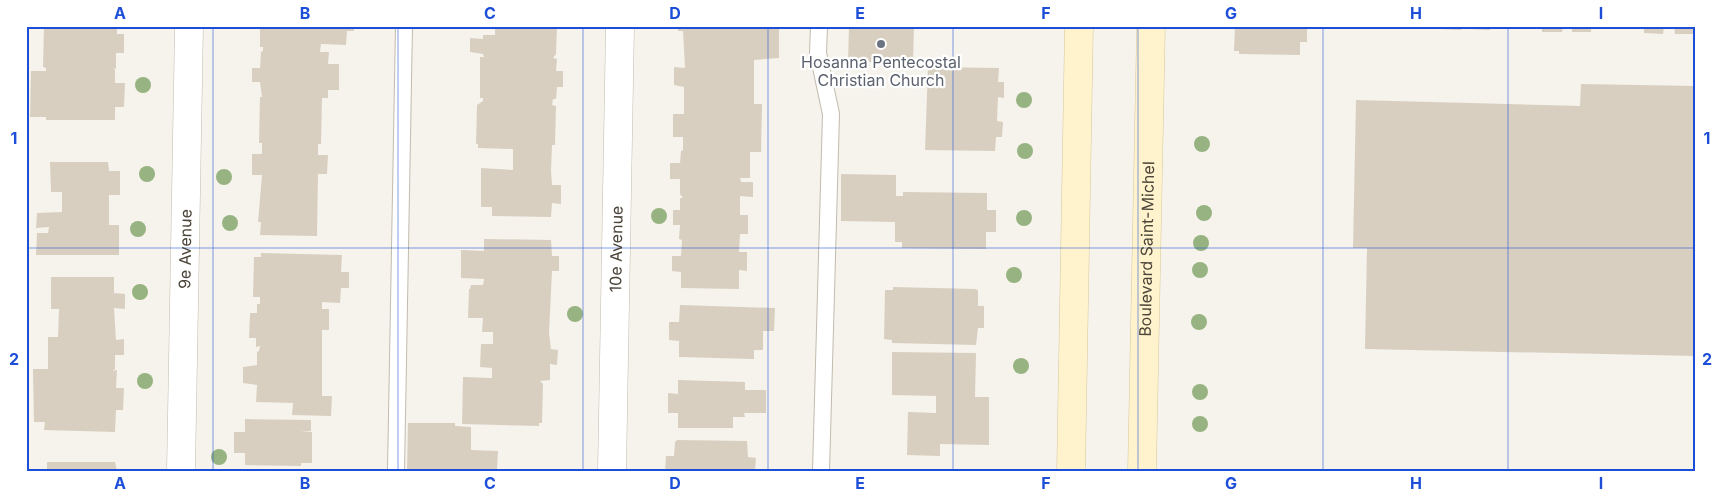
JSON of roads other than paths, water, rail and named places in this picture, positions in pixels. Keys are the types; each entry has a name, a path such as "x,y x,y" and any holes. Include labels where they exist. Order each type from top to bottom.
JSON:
{"main road":[{"path":"1071,471 1079,26"},
{"name":"Boulevard Saint-Michel","path":"1142,471 1151,26"}],"street":[{"name":"9e Avenue","path":"181,471 189,26"},
{"name":"10e Avenue","path":"612,471 620,26"}],"lane":[{"path":"396,471 404,26"},
{"path":"819,26 818,53 831,114 821,471"}],"place":[{"name":"Hosanna Pentecostal Christian Church","path":"881,44"}]}
